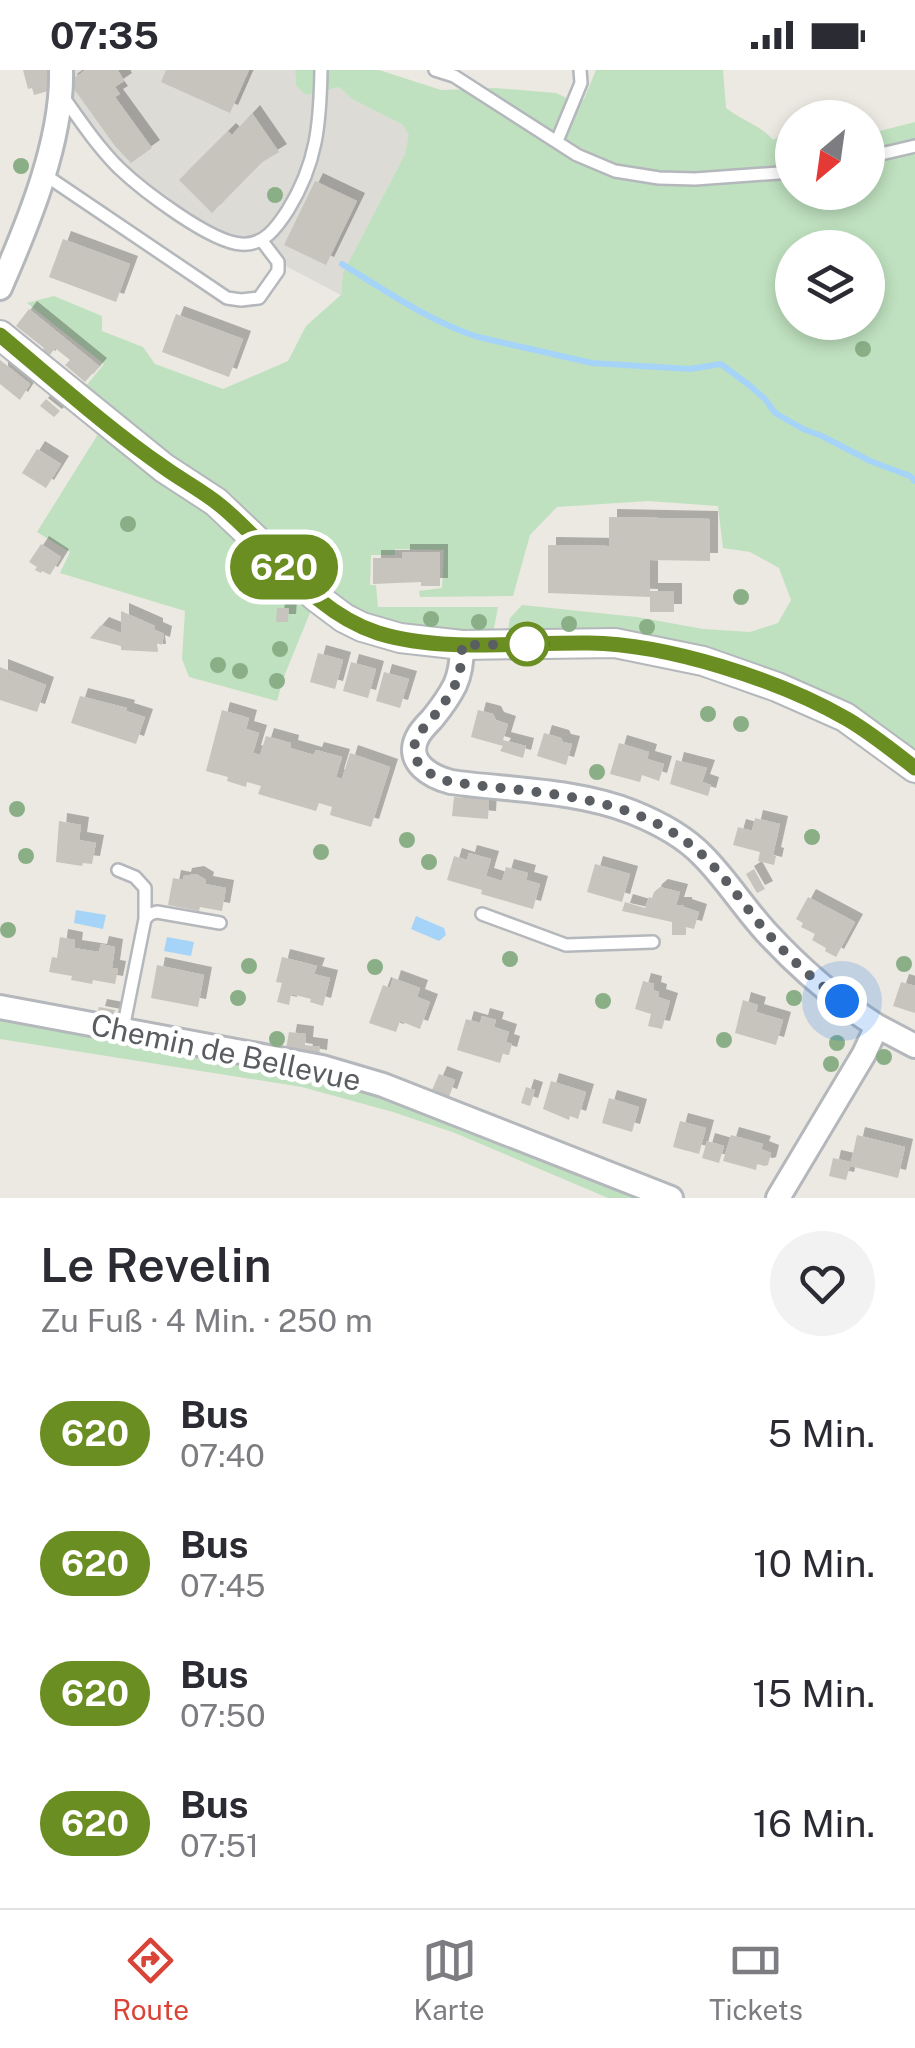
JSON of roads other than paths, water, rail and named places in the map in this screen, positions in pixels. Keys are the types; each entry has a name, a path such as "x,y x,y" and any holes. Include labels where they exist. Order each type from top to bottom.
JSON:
{"street":[{"path":"0,288 39,191 62,95 61,70"},
{"path":"0,335 164,468 216,502 308,590 344,618 380,634 462,645 615,644 702,661 777,687 844,718 915,768"},
{"path":"462,645 457,680 416,740 417,762 424,770 432,777 451,782 594,800 669,830 700,853 766,932 821,986 877,1026 915,1046"},
{"name":"Chemin de Bellevue","path":"0,1007 360,1077 671,1198"},
{"path":"778,1198 877,1026"}],"lane":[{"path":"62,95 119,168 221,240 244,245 262,241 279,224 306,180 320,118 321,70"},
{"path":"435,70 454,76 592,162 633,174 695,179 775,173"},
{"path":"556,142 581,84 580,70"},
{"path":"885,153 915,146"},
{"path":"43,176 227,298 259,298 278,271 278,262 262,241"},
{"path":"118,870 134,877 145,888 144,919 123,1030"},
{"path":"144,919 157,912 220,923"},
{"path":"482,914 566,944 654,942"}],"water":[{"path":"76,910 106,915 103,929 74,923"},
{"path":"416,916 444,928 446,935 439,941 411,929"},
{"path":"167,937 194,942 191,956 164,951"}],"waterway":[{"path":"342,264 425,314 478,337 592,363 690,369 721,364 765,399 775,413 915,481"}]}
